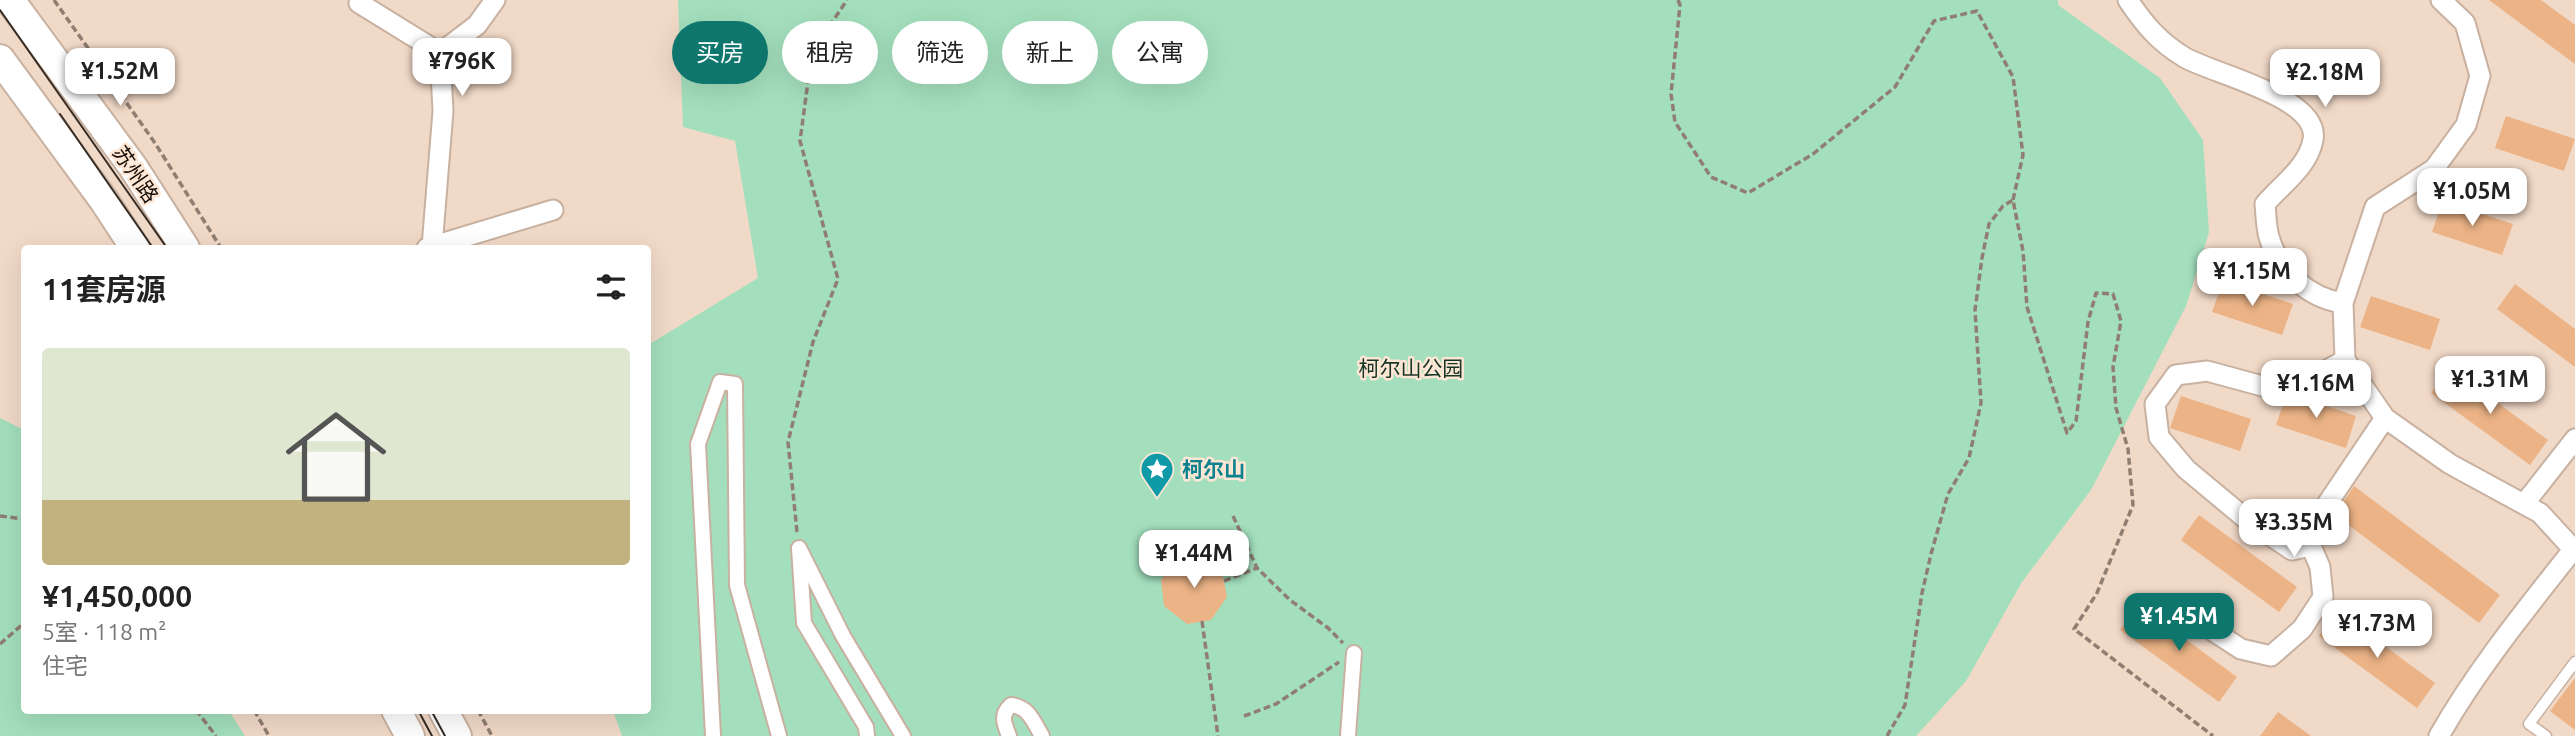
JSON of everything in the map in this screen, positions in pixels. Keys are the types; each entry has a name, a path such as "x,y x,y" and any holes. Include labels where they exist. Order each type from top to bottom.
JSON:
{"main road":[{"name":"苏州路","path":"10,0 133,167 182,245"},
{"name":"苏州路","path":"0,59 105,202 133,245"},
{"path":"398,714 410,736"},
{"path":"445,714 457,736"}],"street":[{"path":"440,53 477,25 495,0"},
{"path":"2128,0 2147,28 2166,45 2187,59 2292,104 2312,125 2314,138 2300,168 2265,204 2268,236 2280,263 2300,285 2325,300 2343,303"},
{"path":"2439,736 2519,620 2574,548 2540,513 2450,464 2385,418 2345,360 2343,303 2375,207 2434,169 2466,125 2480,76 2465,23 2441,0"},
{"path":"360,1 440,53"},
{"path":"430,245 443,111 440,53"},
{"path":"440,245 553,210"},
{"path":"2311,546 2292,550 2246,519 2186,469 2159,437 2155,404 2176,375 2207,371 2266,387 2316,376 2345,360"},
{"path":"713,736 698,444 720,382 735,384 737,585 779,736"},
{"path":"2181,610 2241,649 2271,656 2302,629 2323,597 2320,567 2311,546 2318,519 2385,418"},
{"path":"2524,505 2575,439"},
{"path":"799,548 804,623 866,727 867,736"},
{"path":"799,548 843,636 903,736"},
{"path":"1348,736 1354,653"},
{"path":"1009,736 1003,720 1005,710 1011,705 1021,706 1027,711 1042,736"}],"lane":[{"path":"2546,736 2529,723 2575,662"}],"path":[{"path":"54,0 155,143 220,245"},
{"path":"799,548 788,442 813,342 838,279 800,141 812,52 847,0"},
{"path":"1678,0 1680,5 1671,94 1675,122 1710,177 1748,193 1813,154 1895,87 1934,21 1977,11 2013,77 2024,155 2013,200 2023,251 2027,307 2067,433 2076,421 2088,322 2096,293 2113,294 2121,321 2113,367 2116,408 2127,449 2133,505 2097,593 2074,629 2213,736"},
{"path":"1887,736 1905,705 1922,593 1931,554 1948,494 1969,458 1981,403 1975,310 1989,224 2003,206 2013,200"},
{"path":"0,516 21,519"},
{"path":"1233,516 1257,568 1290,600 1328,628 1354,653 1316,675 1276,704 1244,716"},
{"path":"1224,581 1257,568"},
{"path":"1202,621 1218,736"},
{"path":"0,644 21,626"},
{"path":"200,714 216,736"},
{"path":"256,714 269,736"},
{"path":"480,714 492,736"}],"green space":[{"name":"柯尔山公园","path":"678,0 2058,0 2058,5 2160,78 2203,140 2209,232 2186,306 2091,490 2022,582 1966,681 1916,736 622,736 614,714 651,714 651,343 758,278 735,141 683,127 681,84 768,84 768,21 679,21"},
{"path":"0,418 21,428 21,714 231,714 245,736 0,736"}],"building":[{"path":"2489,0 2541,0 2575,25 2575,64"},
{"path":"2506,116 2575,139 2564,171 2495,148"},
{"path":"2443,201 2513,224 2502,255 2432,232"},
{"path":"2223,281 2293,304 2282,335 2212,312"},
{"path":"2515,284 2575,329 2575,367 2497,309"},
{"path":"2371,296 2440,319 2430,350 2360,327"},
{"path":"2450,368 2548,440 2530,465 2431,393"},
{"path":"2291,394 2356,416 2346,448 2276,425 2286,395"},
{"path":"2181,396 2251,419 2240,451 2170,428"},
{"path":"2354,486 2500,595 2479,623 2335,515"},
{"path":"2199,515 2297,587 2279,612 2181,540"},
{"path":"1199,556 1222,571 1227,597 1211,620 1187,624 1164,606 1161,580 1175,561"},
{"path":"2139,605 2237,677 2219,702 2120,630"},
{"path":"2337,611 2435,683 2417,708 2319,636"},
{"path":"2575,678 2575,730 2550,711"},
{"path":"2278,712 2311,736 2260,736"}],"tram line":[{"path":"0,10 165,245"},
{"path":"60,114 151,245"},
{"path":"420,714 432,736"},
{"path":"433,714 445,736"}],"place":[{"name":"柯尔山","path":"1157,499"}]}
